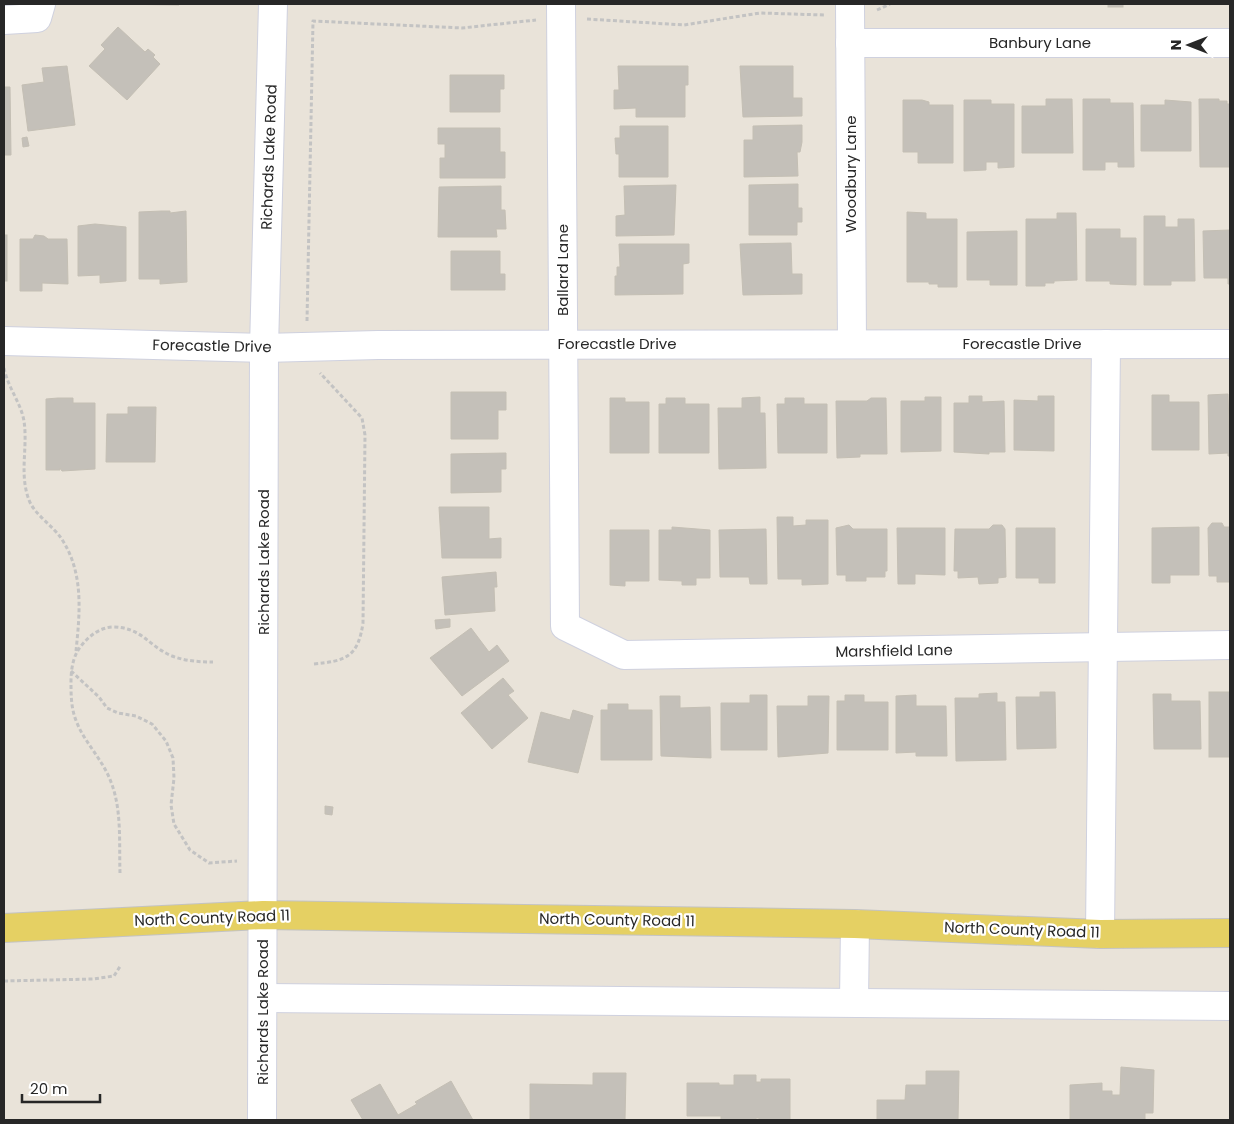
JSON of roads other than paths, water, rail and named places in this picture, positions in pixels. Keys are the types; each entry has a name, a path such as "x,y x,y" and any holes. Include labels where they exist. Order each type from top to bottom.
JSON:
{"main road":[{"name":"North County Road 11","path":"4,928 263,915 855,924 1100,934 1230,933"}],"street":[{"name":"Richards Lake Road","path":"262,1120 264,348 273,4"},
{"name":"Ballard Lane","path":"561,10 565,626"},
{"name":"Woodbury Lane","path":"850,10 852,344"},
{"path":"4,20 39,11"},
{"name":"Banbury Lane","path":"850,43 1230,43"},
{"name":"Forecastle Drive","path":"4,341 264,348 563,344 1230,344"},
{"path":"1100,934 1106,344"},
{"name":"Marshfield Lane","path":"565,626 624,655 1230,645"},
{"path":"854,1002 855,924"},
{"path":"263,998 1230,1006"}]}
